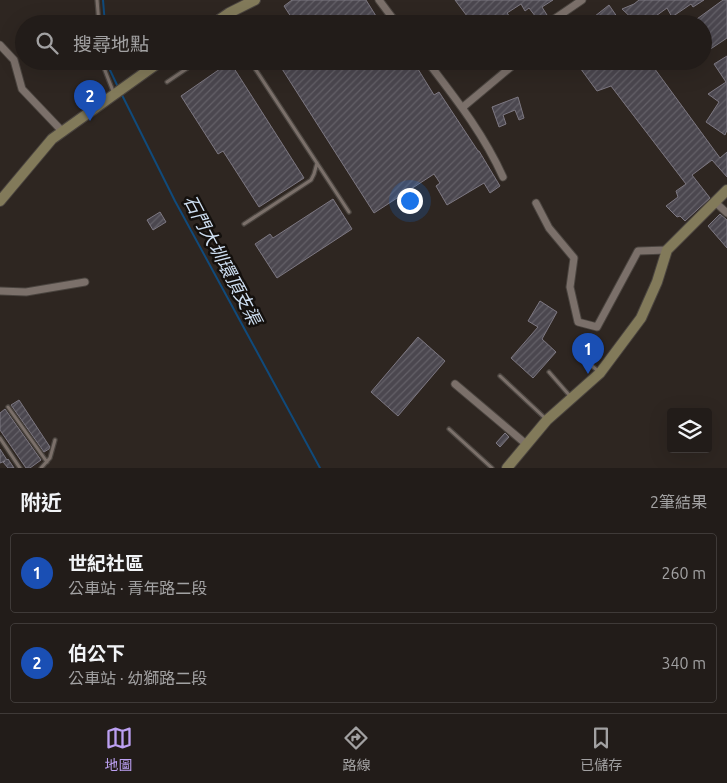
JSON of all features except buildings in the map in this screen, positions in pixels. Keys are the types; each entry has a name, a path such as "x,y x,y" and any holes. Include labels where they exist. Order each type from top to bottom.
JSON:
{"street":[{"path":"227,15 255,0"},
{"path":"379,0 391,15"},
{"path":"560,15 582,0"},
{"path":"0,46 14,60 15,64"},
{"path":"17,70 22,89 62,131"},
{"path":"0,201 52,139 148,70"},
{"path":"434,70 463,107 503,176"},
{"path":"463,107 507,70"},
{"path":"507,468 547,420 600,373 641,318 657,282 667,250 727,190"},
{"path":"715,202 727,213"},
{"path":"536,203 549,228 574,258 570,287 578,322 597,327 638,251 667,250"},
{"path":"0,291 26,292 85,282"},
{"path":"455,384 526,444"}],"lane":[{"path":"97,0 98,15"},
{"path":"105,70 114,94"},
{"path":"168,82 185,70"},
{"path":"256,70 349,212"},
{"path":"244,224 311,180 317,163"},
{"path":"579,355 600,373"},
{"path":"549,372 572,398"},
{"path":"500,376 547,420"},
{"path":"8,407 46,462"},
{"path":"449,429 492,468"},
{"path":"0,438 20,468"},
{"path":"41,468 50,458 55,440"}],"waterway":[{"name":"石門大圳環頂支渠","path":"103,0 104,15"},
{"name":"石門大圳環頂支渠","path":"110,70 118,87"},
{"name":"石門大圳環頂支渠","path":"121,93 175,201 320,468"}],"place":[{"name":"伯公下","path":"90,121"},
{"name":"世紀社區","path":"588,374"}]}
